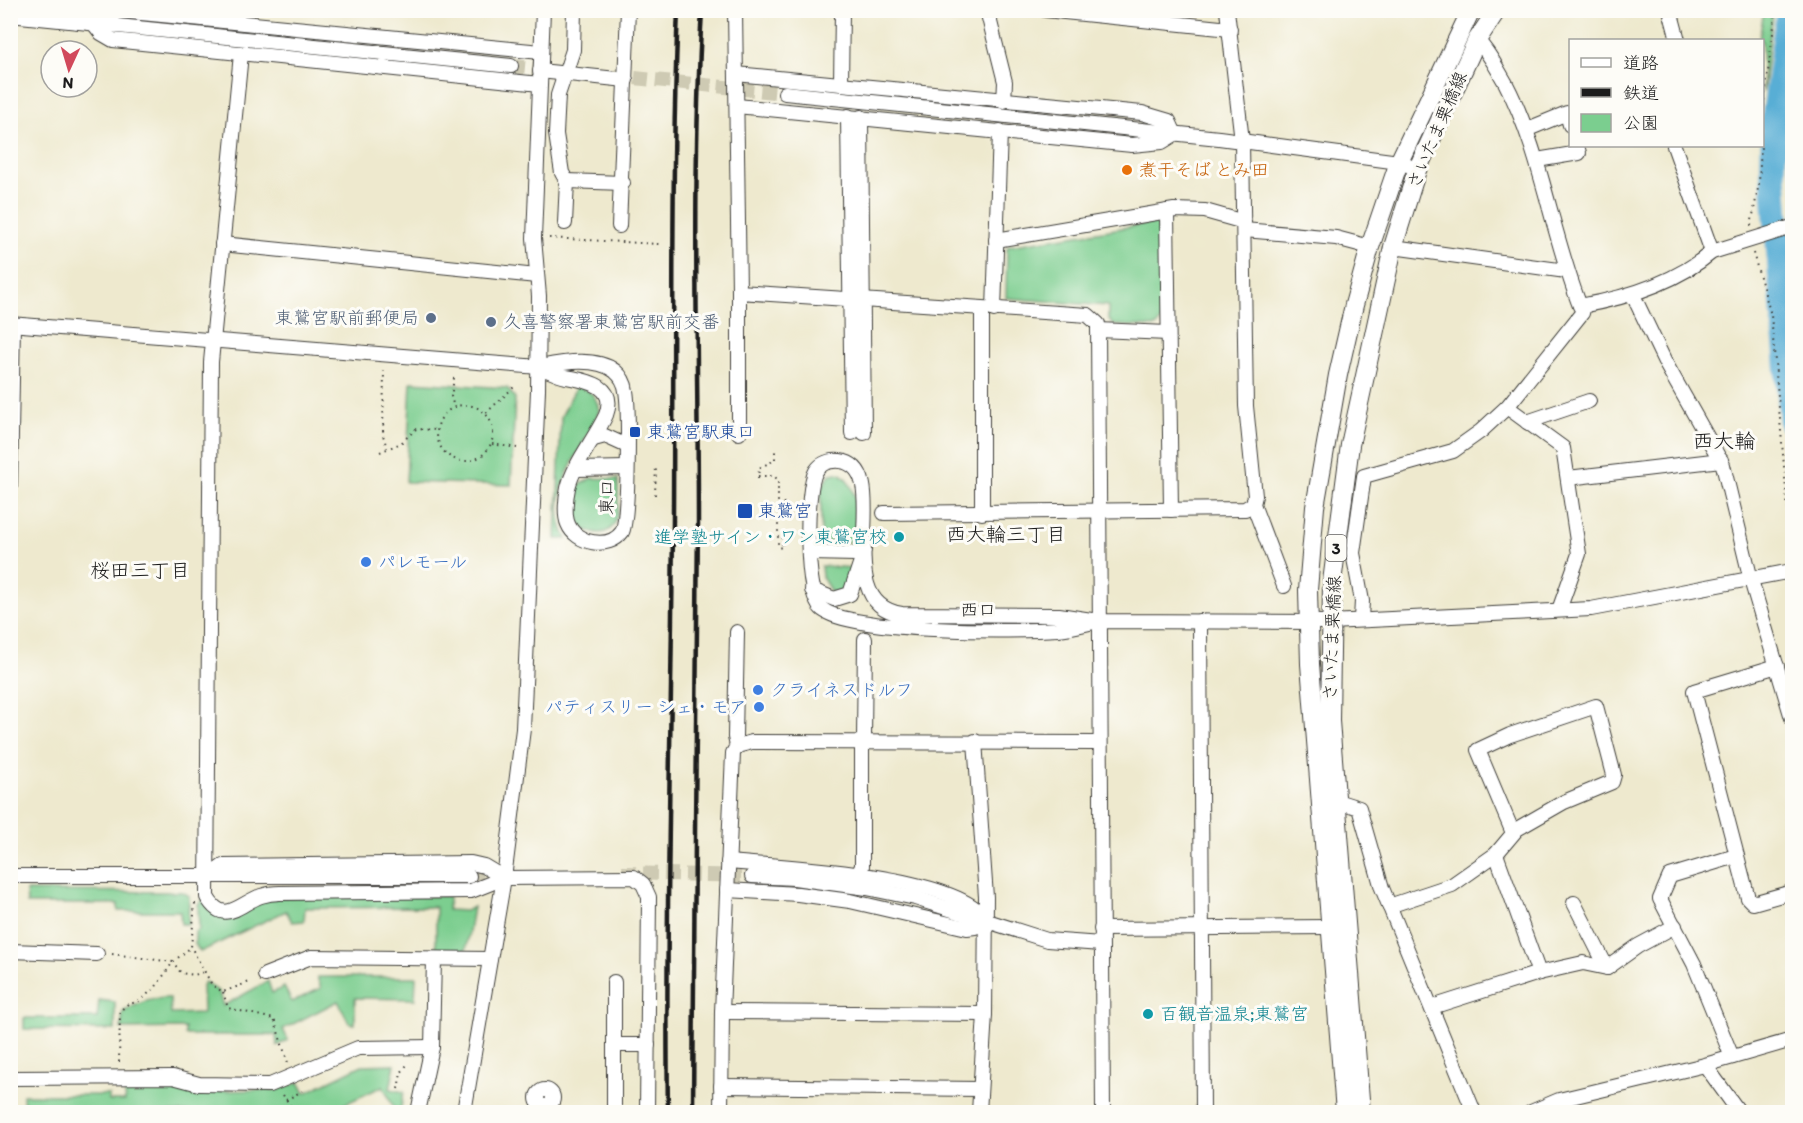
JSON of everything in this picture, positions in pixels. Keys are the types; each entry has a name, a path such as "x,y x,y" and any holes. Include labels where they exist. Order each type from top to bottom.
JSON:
{"main road":[{"name":"さいたま栗橋線","path":"1345,1113 1308,622 1317,495 1338,375 1370,247 1399,162 1471,10"},
{"name":"さいたま栗橋線","path":"1361,1113 1330,721 1332,582 1350,445 1393,247 1417,170 1477,40 1497,10"}],"street":[{"path":"464,1113 504,878 523,729 539,367 534,237 543,10"},
{"path":"565,224 567,181 562,173 556,134 558,95 567,74 573,50 574,10"},
{"path":"619,226 628,10"},
{"path":"735,10 740,292 739,433"},
{"path":"841,84 842,10"},
{"path":"987,10 1005,82 1004,101"},
{"path":"1045,10 1155,16 1230,29"},
{"path":"1227,10 1242,141 1246,406 1255,496 1253,504 1284,586"},
{"path":"1670,10 1678,39"},
{"path":"93,24 105,15 121,11 541,52"},
{"path":"10,15 511,66"},
{"path":"93,24 101,33 113,40 241,54 540,78 567,74 626,80"},
{"path":"1477,40 1488,51 1528,129 1566,271 1580,306 1633,295 1701,261 1712,252 1792,227"},
{"path":"241,54 212,341 207,897 212,904 228,912 235,911 263,895 271,894 471,891 504,878 634,877 640,880 649,897 647,1113"},
{"path":"736,74 1142,113 1169,122 1175,134"},
{"path":"784,93 1242,141 1399,162 1417,170"},
{"path":"736,105 1132,145 1162,142 1175,134"},
{"path":"1528,129 1567,113 1569,120"},
{"path":"855,117 858,433"},
{"path":"982,513 988,309 996,240 1000,131"},
{"path":"1538,160 1579,153 1577,147"},
{"path":"1674,147 1712,252"},
{"path":"567,181 622,183"},
{"path":"996,240 1167,211 1204,211 1244,226 1336,238 1370,247"},
{"path":"1167,211 1171,510"},
{"path":"222,244 537,276"},
{"path":"1393,247 1566,271"},
{"path":"740,292 1088,315 1095,320 1098,330 1097,512 1103,1113"},
{"path":"1633,295 1666,364 1721,460 1751,580 1792,718"},
{"path":"1361,619 1362,601 1353,553 1364,476 1454,451 1507,407 1582,313 1584,305"},
{"path":"10,489 12,324 539,367"},
{"path":"1098,330 1168,333"},
{"name":"東口","path":"581,363 601,366 616,372 624,382 627,446 623,529 615,538 600,542 576,536 567,523 568,487 609,409 607,395 603,389 590,381 564,376 539,367 581,363"},
{"path":"1527,422 1588,401"},
{"path":"1507,407 1563,448 1579,554 1559,610"},
{"path":"594,439 605,436 627,446"},
{"path":"1568,478 1721,460"},
{"name":"西口","path":"831,461 848,463 860,476 865,503 864,550 868,591 879,606 891,613 1059,615 1098,621 1059,629 886,627 846,620 823,611 814,600 812,590 810,553 813,479 822,464 831,461"},
{"path":"577,470 626,468"},
{"path":"884,513 1245,509 1253,504"},
{"path":"810,553 856,554 864,550"},
{"path":"812,590 834,599 850,594 864,550"},
{"path":"1098,621 1330,622 1591,609 1792,571"},
{"path":"1200,621 1203,1113"},
{"path":"721,1113 722,1012 728,862 733,753 737,746 735,737 737,632"},
{"path":"859,873 862,866 865,639"},
{"path":"1777,666 1694,691 1736,856 1750,901 1757,903 1792,892"},
{"path":"1389,906 1452,885 1496,854 1513,833 1564,802 1612,782 1614,775 1596,706 1510,735 1478,750 1513,833"},
{"path":"737,746 752,742 863,741 1099,743"},
{"path":"975,741 986,919 985,1014 979,1113"},
{"path":"1337,801 1359,808 1389,906 1474,1113"},
{"path":"1496,854 1539,973"},
{"path":"1732,1058 1694,964 1660,899 1671,876 1736,856"},
{"path":"728,862 859,873 924,888 965,902 976,907 986,919"},
{"path":"207,877 223,866 471,863 484,866 504,878"},
{"path":"10,876 469,876"},
{"path":"752,876 795,878 867,888 915,898 1047,940 1101,944"},
{"path":"727,890 798,894 850,901 967,928 975,927 986,919"},
{"path":"1574,903 1607,968"},
{"path":"1432,1007 1539,973 1583,963 1607,968 1638,946 1675,926"},
{"path":"1101,929 1331,927"},
{"path":"10,951 97,954"},
{"path":"266,975 311,957 490,959"},
{"path":"418,1113 432,1047 434,959"},
{"path":"614,982 614,1113"},
{"path":"722,1012 985,1014"},
{"path":"1531,1113 1559,1100 1705,1065 1792,1040"},
{"path":"614,1045 648,1044"},
{"path":"10,1078 173,1077 200,1084 276,1084 358,1048 432,1047"},
{"path":"1705,1065 1739,1113"},
{"path":"721,1086 981,1089"}],"path":[{"path":"1764,103 1776,10"},
{"path":"1792,93 1788,131 1792,180"},
{"path":"1761,147 1753,240 1771,315 1792,559"},
{"path":"534,237 659,244"},
{"path":"384,370 383,435 387,448"},
{"path":"454,378 451,397 454,407"},
{"path":"486,413 515,387"},
{"path":"470,405 486,413 494,430 492,444 482,456 473,460 454,459 441,448 437,430 445,414 454,407 470,405"},
{"path":"380,452 401,443 416,429 437,430"},
{"path":"492,444 517,448"},
{"path":"775,451 775,460 759,468 758,477 774,476 778,480 778,547 782,548 783,533 793,533"},
{"path":"656,465 656,495"},
{"path":"195,894 191,947 197,954 212,985 223,992 228,1008 274,1019 281,1035 282,1050 294,1076"},
{"path":"119,1077 120,1011 128,1004 138,1002 155,988 173,962 191,947"},
{"path":"97,954 121,954 173,962 181,973 194,975 205,972"},
{"path":"223,992 266,975"},
{"path":"398,1089 402,1071 409,1064 411,1047"},
{"path":"276,1084 295,1113"},
{"path":"286,1100 302,1091"}],"green space":[{"path":"1764,11 1773,11 1764,84 1764,39 1759,39"},
{"path":"1160,222 1162,320 1156,327 1113,325 1108,319 1108,306 1006,298 1007,249 1009,246"},
{"path":"411,382 507,388 515,398 511,485 406,482"},
{"path":"576,387 592,394 599,411 562,488 559,505 567,539 556,539 561,417"},
{"path":"838,473 845,477 850,485 856,506 856,527 849,542 824,541 821,538 821,488 830,474"},
{"path":"591,478 618,479 616,520 606,532 596,533 583,529 575,515 578,486"},
{"path":"821,566 855,568 851,584 840,594 831,592 822,577"},
{"path":"26,891 183,892 189,896 188,924 181,924 180,911 118,911 118,904 27,904"},
{"path":"449,896 448,910 466,911 473,907 466,950 436,950 436,907 305,908 304,921 292,922 286,911 200,952 195,944 195,932 199,929 198,905 202,899 225,917 237,916 268,897"},
{"path":"317,977 416,977 415,999 355,998 355,1024 349,1023 338,1001 283,1029 288,1040 277,1046 276,1035 185,1035 185,1028 121,1029 123,1012 151,1000 170,998 171,1014 203,1013 202,985 205,982 219,992 223,1006 268,981 272,993 284,987 292,1002 321,988"},
{"path":"99,1000 115,1002 115,1030 24,1029 24,1018 97,1018"},
{"path":"395,1064 390,1089 404,1092 400,1112 396,1112 383,1086 328,1112 24,1112 23,1095 109,1095 109,1101 125,1101 125,1084 174,1083 203,1091 277,1090 299,1082 305,1093 362,1065"}],"waterway":[{"path":"1789,10 1774,122 1773,170 1792,423"}],"tunnel":[{"path":"511,66 553,70"},
{"path":"614,76 785,93"},
{"path":"622,873 752,876"},
{"path":"469,876 504,875"}],"railway":[{"path":"668,1112 667,963 673,514 674,199 678,10"},
{"path":"693,1112 698,520 696,201 702,10"}],"place":[{"name":"煮干そば とみ田","path":"1127,170"},
{"name":"東鷲宮駅前郵便局","path":"431,318"},
{"name":"久喜警察署東鷲宮駅前交番","path":"491,322"},
{"name":"東鷲宮駅東口","path":"635,432"},
{"name":"東鷲宮","path":"745,511"},
{"name":"進学塾サイン・ワン東鷲宮校","path":"899,537"},
{"name":"パレモール","path":"366,562"},
{"name":"クライネスドルフ","path":"758,690"},
{"name":"パティスリー シェ・モア","path":"759,707"},
{"name":"百観音温泉;東鷲宮","path":"1148,1014"}],"district":[{"name":"西大輪","path":"1724,441"},
{"name":"西大輪三丁目","path":"1006,534"},
{"name":"桜田三丁目","path":"140,570"}]}
